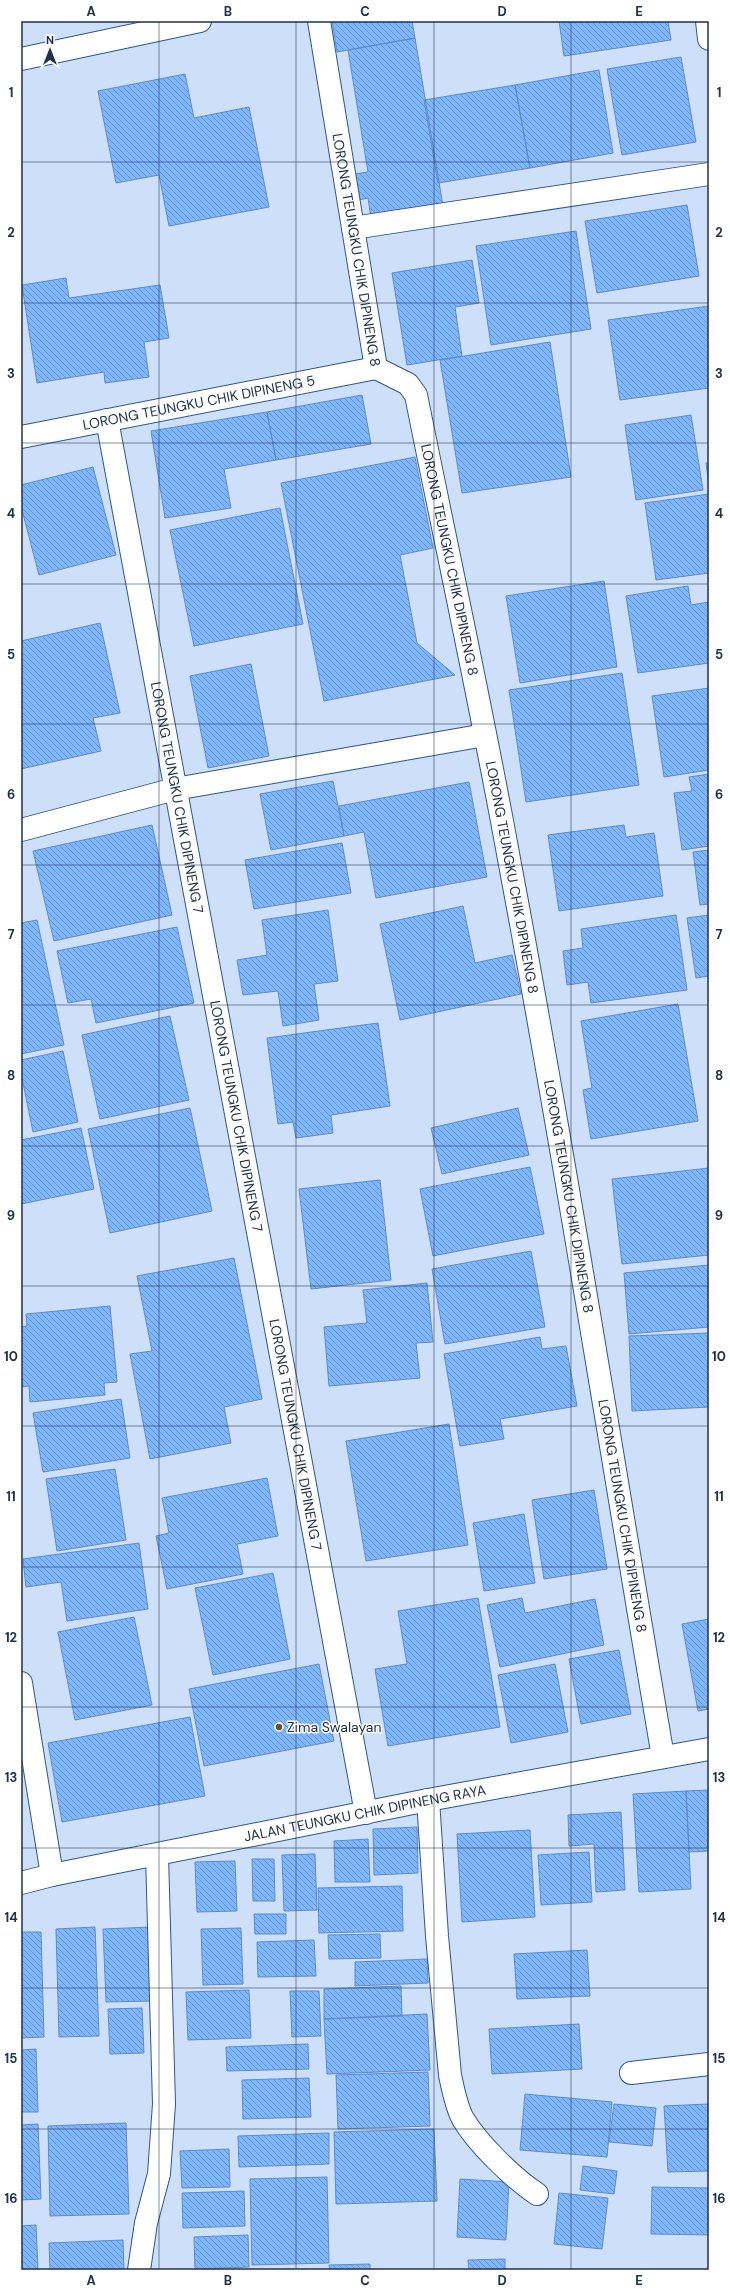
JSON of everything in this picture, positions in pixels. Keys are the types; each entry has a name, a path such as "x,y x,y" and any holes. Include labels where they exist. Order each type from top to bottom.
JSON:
{"street":[{"path":"21,60 200,21"},
{"name":"LORONG TEUNGKU CHIK DIPINENG 8","path":"319,21 376,368 408,384 416,395 485,735 509,858 575,1234 662,1757"},
{"path":"707,21 709,40"},
{"path":"353,228 709,174"},
{"name":"LORONG TEUNGKU CHIK DIPINENG 5","path":"21,437 376,368"},
{"name":"LORONG TEUNGKU CHIK DIPINENG 7","path":"107,420 366,1813"},
{"path":"21,830 175,789 485,735"},
{"path":"21,1683 52,1875"},
{"name":"JALAN TEUNGKU CHIK DIPINENG RAYA","path":"21,1883 52,1875 428,1800 709,1749"},
{"path":"428,1800 436,1936 450,2075 454,2095 463,2119 474,2134 521,2184 537,2194"},
{"path":"139,2270 146,2223 159,2174 163,2130 164,2104 157,1855"},
{"path":"631,2073 709,2064"}],"building":[{"path":"332,21 412,21 415,38 337,52"},
{"path":"559,21 668,21 671,40 564,56"},
{"path":"415,38 443,206 371,218 368,198 359,200 355,174 368,172 348,50"},
{"path":"681,57 696,142 622,155 607,69"},
{"path":"599,70 613,153 530,168 515,85"},
{"path":"185,74 194,118 249,107 269,207 169,226 159,175 116,183 98,91"},
{"path":"515,85 530,168 438,183 424,100"},
{"path":"687,205 699,276 597,293 585,221"},
{"path":"576,231 591,329 491,345 476,246"},
{"path":"472,260 479,303 455,307 462,356 407,365 392,273"},
{"path":"66,278 69,298 160,285 169,338 144,342 149,377 105,383 104,372 37,383 22,285"},
{"path":"709,306 709,388 620,400 608,320"},
{"path":"550,342 571,477 462,493 440,360"},
{"path":"362,395 371,444 276,460 267,412"},
{"path":"267,412 276,460 224,469 231,508 165,518 151,431"},
{"path":"691,415 703,490 636,500 625,425"},
{"path":"415,457 433,548 400,555 417,643 455,675 324,701 281,483"},
{"path":"706,463 709,463 709,486"},
{"path":"93,467 116,555 39,575 21,506 21,485"},
{"path":"709,494 709,573 656,580 645,503"},
{"path":"280,508 303,624 194,646 170,530"},
{"path":"604,581 617,667 520,683 506,596"},
{"path":"688,586 691,605 709,602 709,663 638,673 626,596"},
{"path":"100,623 120,713 93,718 101,751 21,769 21,641"},
{"path":"251,664 269,756 208,768 190,676"},
{"path":"622,673 639,785 526,802 509,690"},
{"path":"709,688 709,770 664,777 652,696"},
{"path":"709,774 709,846 682,850 674,793 692,791 689,777"},
{"path":"333,781 344,836 271,850 260,794"},
{"path":"469,782 487,877 376,898 364,832 344,836 339,806"},
{"path":"152,825 172,915 54,941 33,851"},
{"path":"624,825 626,837 654,833 663,896 559,911 548,835"},
{"path":"342,843 351,893 254,909 245,860"},
{"path":"709,850 709,904 700,905 693,852"},
{"path":"463,906 475,963 512,955 521,994 400,1020 380,924"},
{"path":"328,910 338,981 314,984 319,1020 283,1026 278,991 243,995 237,960 267,955 262,920"},
{"path":"676,915 687,990 591,1003 588,982 567,985 563,951 583,948 581,929"},
{"path":"709,915 709,976 696,978 687,918"},
{"path":"37,920 64,1045 21,1054 21,923"},
{"path":"177,927 194,1003 96,1023 91,999 68,1003 57,951"},
{"path":"678,1004 698,1121 591,1139 583,1090 592,1088 581,1021"},
{"path":"170,1016 189,1100 100,1119 82,1035"},
{"path":"378,1023 390,1106 331,1115 333,1133 296,1138 293,1122 278,1124 267,1038"},
{"path":"63,1051 78,1122 33,1132 21,1073 21,1060"},
{"path":"190,1108 212,1211 110,1233 88,1129"},
{"path":"518,1108 529,1155 442,1174 431,1128"},
{"path":"81,1128 94,1189 21,1204 21,1140"},
{"path":"530,1167 544,1234 433,1256 420,1189"},
{"path":"709,1168 709,1255 622,1264 612,1179"},
{"path":"380,1180 391,1280 311,1289 299,1189"},
{"path":"531,1251 545,1327 445,1344 432,1269"},
{"path":"234,1258 262,1399 224,1407 231,1443 150,1459 130,1354 152,1351 137,1276"},
{"path":"709,1265 709,1327 629,1334 624,1273"},
{"path":"427,1283 433,1342 416,1343 420,1378 329,1386 324,1327 367,1323 363,1290"},
{"path":"110,1306 117,1382 104,1383 105,1395 30,1402 29,1386 21,1387 21,1327 27,1326 26,1314"},
{"path":"709,1333 709,1407 632,1411 629,1336"},
{"path":"540,1337 542,1349 566,1346 577,1406 500,1419 504,1439 460,1446 444,1354"},
{"path":"121,1399 130,1458 43,1472 33,1413"},
{"path":"449,1424 468,1545 366,1561 346,1441"},
{"path":"115,1469 126,1540 57,1551 46,1479"},
{"path":"267,1478 278,1536 237,1544 243,1574 167,1589 156,1536 169,1533 162,1498"},
{"path":"594,1490 607,1569 544,1579 532,1500"},
{"path":"524,1514 535,1583 484,1591 473,1523"},
{"path":"139,1543 148,1609 67,1621 61,1582 26,1587 23,1559"},
{"path":"273,1573 290,1659 213,1675 195,1588"},
{"path":"478,1598 500,1727 388,1746 375,1669 407,1664 398,1611"},
{"path":"522,1598 525,1613 595,1599 604,1645 500,1667 487,1605"},
{"path":"134,1617 152,1705 75,1720 58,1632"},
{"path":"709,1619 709,1709 698,1711 682,1624"},
{"path":"619,1650 631,1714 581,1724 569,1659"},
{"path":"319,1664 334,1741 204,1766 189,1689"},
{"path":"555,1664 568,1732 511,1743 498,1675"},
{"path":"190,1717 205,1796 62,1822 48,1743"},
{"path":"709,1790 709,1851 689,1852 686,1791"},
{"path":"686,1791 691,1889 639,1892 633,1794"},
{"path":"621,1812 625,1890 596,1892 594,1844 569,1846 568,1815"},
{"path":"417,1827 418,1873 374,1875 373,1829"},
{"path":"530,1830 535,1917 462,1922 457,1834"},
{"path":"368,1839 370,1882 335,1882 334,1841"},
{"path":"589,1852 592,1902 541,1905 538,1855"},
{"path":"315,1854 317,1910 284,1911 282,1855"},
{"path":"252,1859 274,1859 275,1901 253,1901"},
{"path":"235,1861 237,1911 197,1912 195,1862"},
{"path":"402,1886 403,1931 319,1933 318,1888"},
{"path":"254,1914 286,1914 286,1934 255,1934"},
{"path":"95,1927 99,2036 59,2037 56,1929"},
{"path":"152,1927 154,2001 106,2002 103,1929"},
{"path":"241,1928 243,1984 203,1985 201,1929"},
{"path":"21,1932 41,1932 44,2037 21,2038"},
{"path":"380,1934 381,1958 329,1959 328,1935"},
{"path":"314,1940 316,1976 258,1977 257,1942"},
{"path":"587,1950 590,1996 517,1999 514,1954"},
{"path":"427,1959 428,1983 355,1986 355,1962"},
{"path":"401,1986 402,2016 324,2019 324,1989"},
{"path":"249,1990 251,2038 188,2040 186,1992"},
{"path":"290,1991 319,1991 321,2036 292,2037"},
{"path":"142,2008 144,2053 110,2054 108,2009"},
{"path":"427,2014 430,2070 327,2074 324,2019"},
{"path":"579,2024 582,2069 492,2074 489,2029"},
{"path":"308,2044 309,2069 227,2071 226,2047"},
{"path":"36,2049 38,2112 21,2112 21,2050"},
{"path":"428,2072 430,2126 338,2129 336,2075"},
{"path":"309,2078 311,2117 243,2119 242,2080"},
{"path":"525,2094 612,2102 607,2157 520,2150"},
{"path":"614,2104 656,2108 652,2146 609,2142"},
{"path":"708,2104 709,2171 668,2172 664,2106"},
{"path":"126,2123 129,2214 50,2216 48,2126"},
{"path":"38,2124 41,2199 21,2200 21,2125"},
{"path":"434,2129 437,2201 336,2204 334,2132"},
{"path":"329,2133 329,2164 239,2167 238,2136"},
{"path":"229,2149 230,2187 182,2188 180,2151"},
{"path":"583,2166 617,2171 614,2194 580,2190"},
{"path":"327,2177 329,2263 252,2265 250,2179"},
{"path":"460,2179 509,2182 506,2240 457,2237"},
{"path":"652,2187 709,2188 709,2235 651,2234"},
{"path":"244,2191 245,2226 183,2228 182,2193"},
{"path":"559,2193 608,2198 602,2249 554,2244"},
{"path":"36,2225 38,2270 21,2270 21,2226"},
{"path":"248,2235 249,2267 195,2269 194,2237"},
{"path":"123,2240 124,2270 50,2270 49,2243"},
{"path":"505,2259 505,2270 469,2270 468,2260"},
{"path":"370,2264 370,2270 330,2270 329,2265"}],"place":[{"name":"Zima Swalayan","path":"279,1727"}]}
